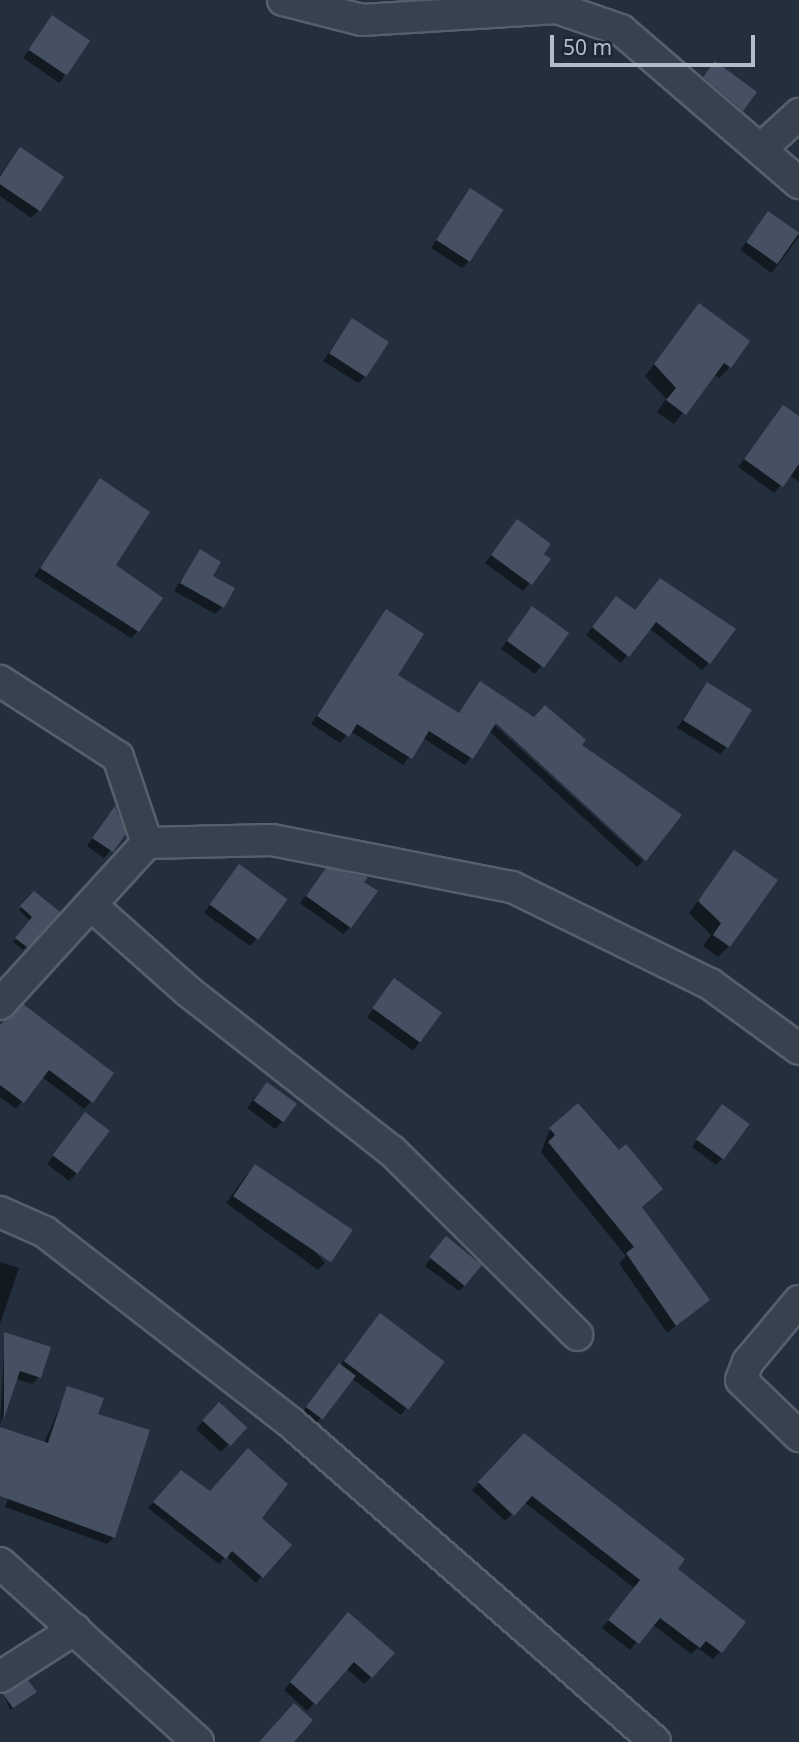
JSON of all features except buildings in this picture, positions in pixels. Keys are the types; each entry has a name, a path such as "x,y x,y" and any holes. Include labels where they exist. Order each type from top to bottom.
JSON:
{"street":[{"path":"283,0 362,20 557,8 621,30 799,183"},
{"path":"761,149 799,114"},
{"path":"0,681 118,757 147,843"},
{"path":"0,1004 147,843 272,840 512,887 710,984 799,1049"},
{"path":"91,905 189,992 392,1151 577,1335"},
{"path":"0,1212 45,1232 290,1422 655,1742"},
{"path":"799,1301 748,1362 741,1381 799,1436"},
{"path":"0,1563 198,1742"},
{"path":"0,1677 75,1629"}]}
